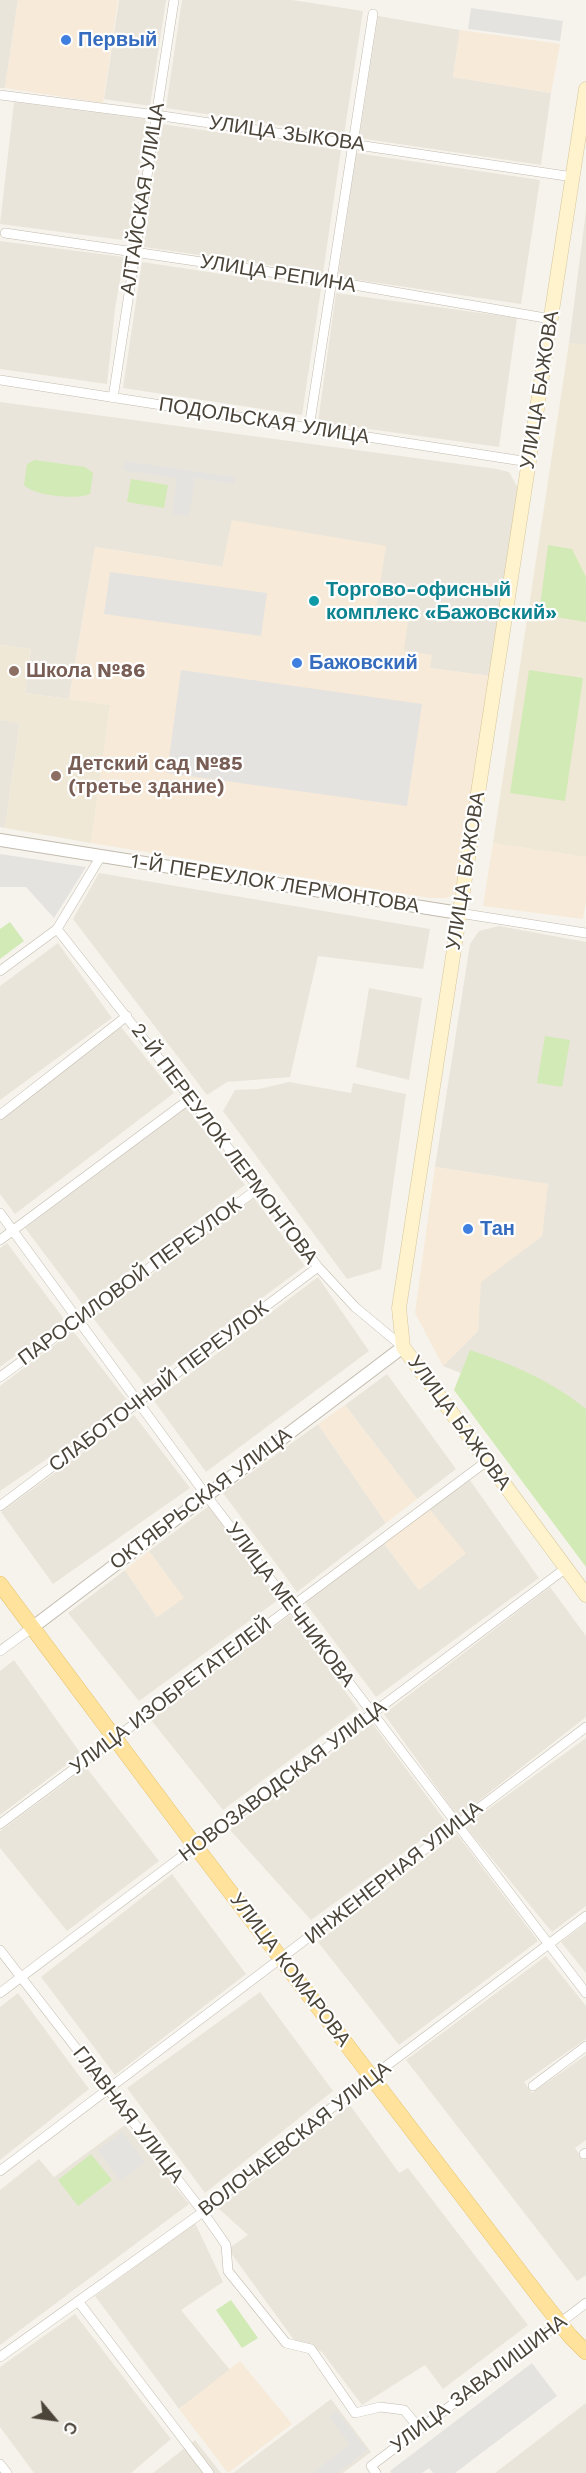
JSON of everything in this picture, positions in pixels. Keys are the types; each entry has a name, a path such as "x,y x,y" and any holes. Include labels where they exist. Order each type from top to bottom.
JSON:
{"main road":[{"name":"УЛИЦА БАЖОВА","path":"586,89 399,1308 403,1347 586,1595"},
{"name":"УЛИЦА КОМАРОВА","path":"0,1584 196,1847 560,2323 586,2352"}],"street":[{"name":"АЛТАЙСКАЯ УЛИЦА","path":"113,398 174,0"},
{"path":"309,428 373,14"},
{"name":"УЛИЦА ЗЫКОВА","path":"0,95 156,115 573,177"},
{"name":"УЛИЦА РЕПИНА","path":"5,233 331,281 551,319"},
{"name":"ПОДОЛЬСКАЯ УЛИЦА","path":"0,380 529,462"},
{"name":"1-Й ПЕРЕУЛОК ЛЕРМОНТОВА","path":"0,840 586,933"},
{"path":"0,971 57,929 101,856"},
{"name":"2-Й ПЕРЕУЛОК ЛЕРМОНТОВА","path":"57,929 191,1098 318,1267 355,1307 403,1347"},
{"path":"0,1115 127,1016"},
{"path":"0,1240 191,1098"},
{"name":"ПАРОСИЛОВОЙ ПЕРЕУЛОК","path":"0,1377 259,1188"},
{"name":"УЛИЦА МЕЧНИКОВА","path":"0,1214 206,1495 586,1993"},
{"name":"СЛАБОТОЧНЫЙ ПЕРЕУЛОК","path":"0,1506 318,1267"},
{"name":"ОКТЯБРЬСКАЯ УЛИЦА","path":"0,1651 403,1347"},
{"name":"УЛИЦА ИЗОБРЕТАТЕЛЕЙ","path":"0,1824 487,1461"},
{"name":"НОВОЗАВОДСКАЯ УЛИЦА","path":"0,1993 566,1568"},
{"name":"ИНЖЕНЕРНАЯ УЛИЦА","path":"0,2171 586,1727"},
{"name":"ВОЛОЧАЕВСКАЯ УЛИЦА","path":"0,2357 203,2212 372,2077 586,1917"},
{"name":"ГЛАВНАЯ УЛИЦА","path":"0,1950 203,2212 226,2246 228,2271 286,2343 311,2349 356,2413 380,2407 404,2410 420,2429"},
{"path":"532,2086 586,2046"},
{"path":"78,2301 209,2473"},
{"name":"УЛИЦА ЗАВАЛИШИНА","path":"374,2470 420,2429 586,2303"},
{"path":"0,2464 7,2473"}],"shaded area":[{"path":"0,0 18,0 5,88 0,88"},
{"path":"18,0 118,0 103,103 5,88"},
{"path":"119,0 166,0 150,106 104,99"},
{"path":"182,0 292,0 363,11 344,135 166,108"},
{"path":"471,8 563,21 560,41 468,29"},
{"path":"378,16 460,30 453,77 551,93 541,165 359,138"},
{"path":"460,30 560,44 551,93 453,77"},
{"path":"14,102 146,119 130,241 0,224"},
{"path":"161,124 341,150 323,273 144,247"},
{"path":"356,153 540,180 521,304 338,277"},
{"path":"586,211 586,345 569,343"},
{"path":"0,241 124,257 115,309 107,384 0,369"},
{"path":"142,262 321,289 302,415 123,388"},
{"path":"336,293 517,318 499,447 318,422"},
{"path":"569,343 586,345 586,857 493,843"},
{"path":"0,402 509,472 518,488 490,676 429,668 404,650 375,616 232,521 223,567 95,547 69,699 25,693 31,649 0,645"},
{"path":"124,461 235,477 234,484 195,478 189,516 172,514 177,478 123,470"},
{"path":"232,520 386,546 375,616 408,621 404,650 432,655 430,668 490,676 457,883 455,893 447,898 430,898 91,843 110,705 69,699 95,547 222,567"},
{"path":"110,572 267,593 261,636 104,614"},
{"name":"Детский сад №85 (третье здание)","path":"0,645 31,649 25,693 110,705 91,843 5,828 20,723 0,720"},
{"path":"181,670 422,704 407,806 167,773"},
{"path":"0,720 20,723 5,828 0,827"},
{"path":"493,843 586,857 586,900 583,919 483,906"},
{"path":"0,854 86,867 54,918 26,887 0,887"},
{"path":"99,873 430,929 423,969 318,956 290,1077 227,1082 207,1095 73,919"},
{"path":"499,926 586,942 586,1422 443,1366 478,1331 480,1282 542,1236 547,1184 435,1167 470,944 479,931"},
{"path":"58,943 112,1018 0,1100 0,986"},
{"path":"369,988 422,998 409,1080 356,1067"},
{"path":"121,1027 174,1093 15,1214 0,1194 0,1119"},
{"path":"289,1082 351,1093 353,1083 406,1094 381,1269 347,1279 223,1111 235,1090 259,1089"},
{"path":"186,1107 245,1185 83,1305 25,1228"},
{"path":"435,1167 548,1184 542,1236 481,1282 478,1331 443,1366 415,1313"},
{"path":"254,1198 305,1266 145,1385 93,1318"},
{"path":"7,1243 64,1319 0,1367 0,1248"},
{"path":"318,1277 369,1351 206,1472 154,1401"},
{"path":"73,1331 129,1403 0,1491 0,1386"},
{"path":"387,1374 456,1469 417,1499 345,1405"},
{"path":"345,1405 417,1499 386,1523 318,1424"},
{"path":"134,1415 190,1488 53,1584 1,1512"},
{"path":"318,1424 386,1523 297,1592 223,1493"},
{"path":"469,1479 539,1578 376,1697 304,1601 383,1542 419,1590 465,1554 429,1509"},
{"path":"209,1506 278,1600 139,1701 68,1613 125,1570 157,1617 183,1598 149,1551"},
{"path":"429,1509 466,1553 419,1590 383,1542"},
{"path":"149,1551 184,1598 157,1617 125,1570"},
{"path":"550,1587 586,1636 586,1717 458,1817 384,1714"},
{"path":"290,1615 358,1709 223,1810 151,1720"},
{"path":"14,1660 81,1754 0,1815 0,1671"},
{"path":"372,1723 446,1822 311,1920 230,1830"},
{"path":"586,1738 586,1906 552,1932 465,1826"},
{"path":"86,1767 159,1861 67,1931 0,1848 0,1831"},
{"path":"457,1834 538,1941 399,2045 318,1942"},
{"path":"172,1874 246,1974 115,2075 41,1977"},
{"path":"586,1923 586,1973 561,1942"},
{"path":"546,1956 586,2006 586,2039 524,2082 532,2093 586,2055 586,2140 575,2148 583,2160 586,2158 586,2275 577,2281 406,2060"},
{"path":"260,1992 333,2091 205,2193 127,2088"},
{"path":"18,1993 89,2089 0,2160 0,2007"},
{"path":"350,2105 399,2173 408,2168 528,2325 443,2389 425,2365 362,2405 322,2352 294,2340 228,2249 248,2235 218,2208"},
{"path":"125,2125 189,2204 0,2345 0,2190 39,2159 54,2177"},
{"path":"122,2132 145,2162 121,2181 98,2150"},
{"path":"195,2223 223,2282 181,2310 230,2370 179,2409 95,2296"},
{"path":"75,2314 171,2439 131,2473 34,2473 0,2427 0,2367"},
{"path":"240,2361 292,2424 228,2473 179,2409"},
{"path":"532,2363 557,2396 455,2473 433,2473 429,2468 422,2473 391,2473 390,2471"},
{"path":"331,2399 371,2452 343,2473 233,2473"},
{"path":"586,2403 586,2473 495,2473"},
{"path":"337,2411 367,2450 338,2473 313,2473 350,2444 329,2417"},
{"path":"195,2440 221,2473 153,2473"}],"green space":[{"path":"35,460 85,467 93,473 90,494 75,497 56,496 29,489 24,485 27,464"},
{"path":"131,479 168,485 164,508 127,502"},
{"path":"548,545 572,549 586,577 586,622 539,614"},
{"path":"529,670 583,678 565,801 510,793"},
{"path":"10,922 24,941 0,959 0,929"},
{"path":"545,1036 570,1040 562,1087 537,1083"},
{"path":"470,1350 531,1374 586,1409 586,1567 454,1390"},
{"path":"91,2154 112,2180 78,2206 58,2180"},
{"path":"231,2300 258,2338 242,2348 216,2310"}],"place":[{"name":"Первый","path":"66,40"},
{"name":"Торгово-офисный комплекс «Бажовский»","path":"314,601"},
{"name":"Бажовский","path":"297,663"},
{"name":"Школа №86","path":"14,671"},
{"name":"Детский сад №85 (третье здание)","path":"56,776"},
{"name":"Тан","path":"468,1229"}]}
